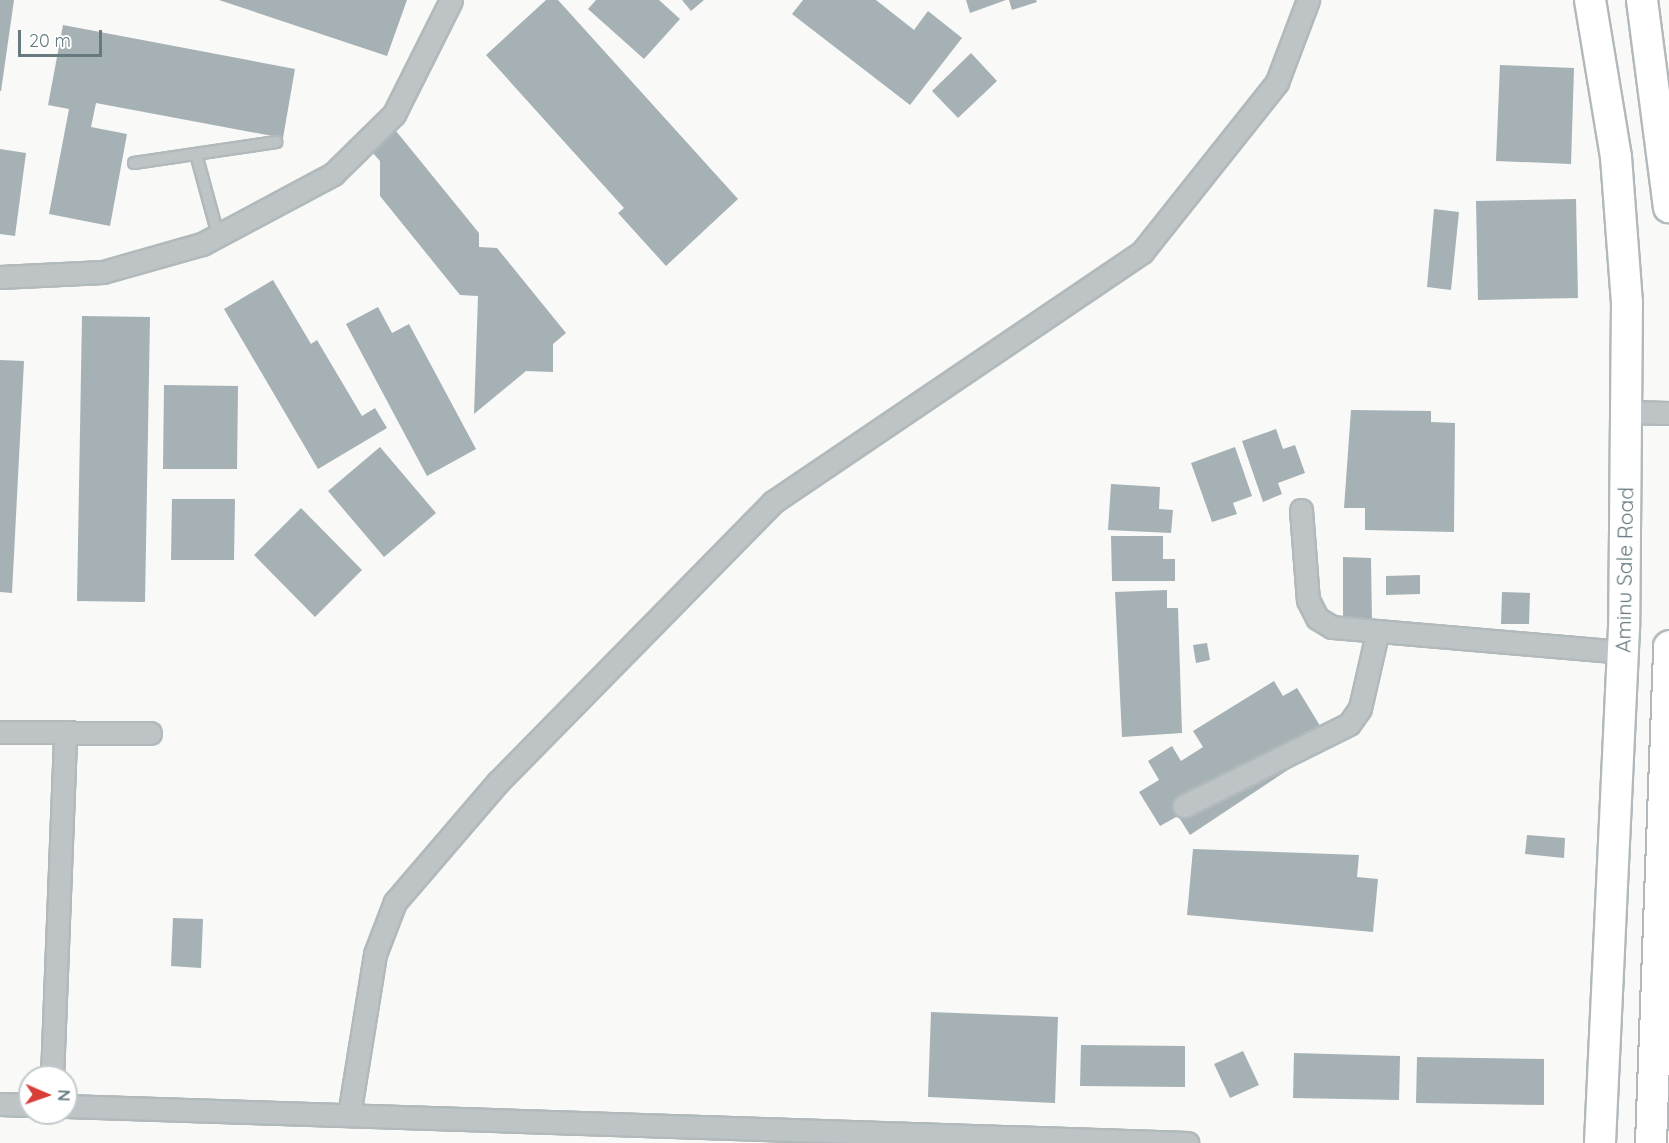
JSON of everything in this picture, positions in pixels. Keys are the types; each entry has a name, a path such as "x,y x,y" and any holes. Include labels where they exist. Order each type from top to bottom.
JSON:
{"street":[{"path":"0,277 103,272 218,235 333,174 394,114 451,0"},
{"path":"349,1115 375,954 395,902 498,782 772,502 1142,252 1277,82 1308,0"},
{"name":"Aminu Sale Road","path":"1590,0 1616,157 1627,302 1623,652 1600,1143"},
{"path":"1642,0 1667,154 1669,207"},
{"path":"1627,412 1669,413"},
{"path":"1301,510 1308,600 1317,618 1332,627 1377,634 1623,652"},
{"path":"1184,806 1349,724 1360,708 1377,634"},
{"path":"1651,1143 1664,946 1669,646"},
{"path":"0,732 150,733"},
{"path":"52,1065 65,732"},
{"path":"0,1104 18,1105"},
{"path":"78,1106 1024,1140 1187,1143"}],"lane":[{"path":"134,163 276,142"},
{"path":"196,154 218,235"}],"building":[{"path":"0,0 14,0 1,91 0,91"},
{"path":"219,0 407,0 387,56"},
{"path":"546,0 558,0 738,199 666,266 618,213 624,208 486,55"},
{"path":"596,0 659,0 680,19 644,59 588,9"},
{"path":"682,0 704,0 691,11"},
{"path":"803,0 876,0 914,30 928,11 962,38 910,105 792,14"},
{"path":"966,0 1006,0 970,13"},
{"path":"1009,0 1036,0 1037,2 1012,10"},
{"path":"63,25 295,69 283,138 96,103 91,127 127,134 110,226 49,214 69,109 48,105"},
{"path":"971,53 997,81 958,118 932,91"},
{"path":"1500,65 1574,68 1571,164 1496,161"},
{"path":"396,131 479,233 479,247 497,248 566,333 553,344 553,372 526,371 474,414 478,296 460,295 380,196 380,161 371,151"},
{"path":"0,149 26,153 15,236 0,234"},
{"path":"1576,199 1578,298 1478,300 1476,201"},
{"path":"1434,209 1459,212 1451,290 1427,287"},
{"path":"273,280 311,344 317,340 362,416 375,408 387,428 318,469 224,309"},
{"path":"378,307 392,333 409,324 476,449 427,476 346,324"},
{"path":"82,316 150,317 145,602 77,601"},
{"path":"0,360 24,361 12,593 0,592"},
{"path":"164,385 238,386 237,469 163,469"},
{"path":"1351,410 1431,411 1431,422 1455,423 1454,532 1365,530 1365,508 1344,508"},
{"path":"1276,429 1283,449 1295,445 1305,473 1278,483 1282,494 1263,502 1242,441"},
{"path":"380,447 436,513 384,557 328,491"},
{"path":"1235,447 1252,496 1233,503 1237,514 1212,522 1191,463"},
{"path":"1111,484 1160,487 1159,509 1173,510 1171,533 1108,530"},
{"path":"172,499 235,499 234,560 171,560"},
{"path":"301,508 362,570 315,617 254,555"},
{"path":"1111,536 1163,536 1163,559 1175,559 1175,581 1112,581"},
{"path":"1343,557 1371,558 1372,623 1343,623"},
{"path":"1420,575 1420,594 1386,595 1386,576"},
{"path":"1167,590 1167,608 1178,608 1182,733 1122,737 1115,592"},
{"path":"1502,592 1530,593 1529,624 1501,624"},
{"path":"1207,643 1210,660 1196,663 1193,645"},
{"path":"1274,681 1283,696 1297,688 1330,742 1190,835 1178,816 1160,826 1139,792 1159,780 1148,761 1172,746 1181,761 1203,747 1193,731"},
{"path":"1527,835 1565,838 1564,858 1525,854"},
{"path":"1193,849 1359,855 1357,877 1378,879 1373,932 1187,915"},
{"path":"173,918 203,919 201,968 171,966"},
{"path":"931,1012 1058,1017 1055,1103 928,1097"},
{"path":"1081,1045 1185,1046 1185,1087 1080,1086"},
{"path":"1243,1051 1259,1085 1230,1098 1214,1064"},
{"path":"1294,1053 1400,1056 1399,1100 1293,1098"},
{"path":"1417,1057 1544,1059 1544,1105 1416,1103"}]}
